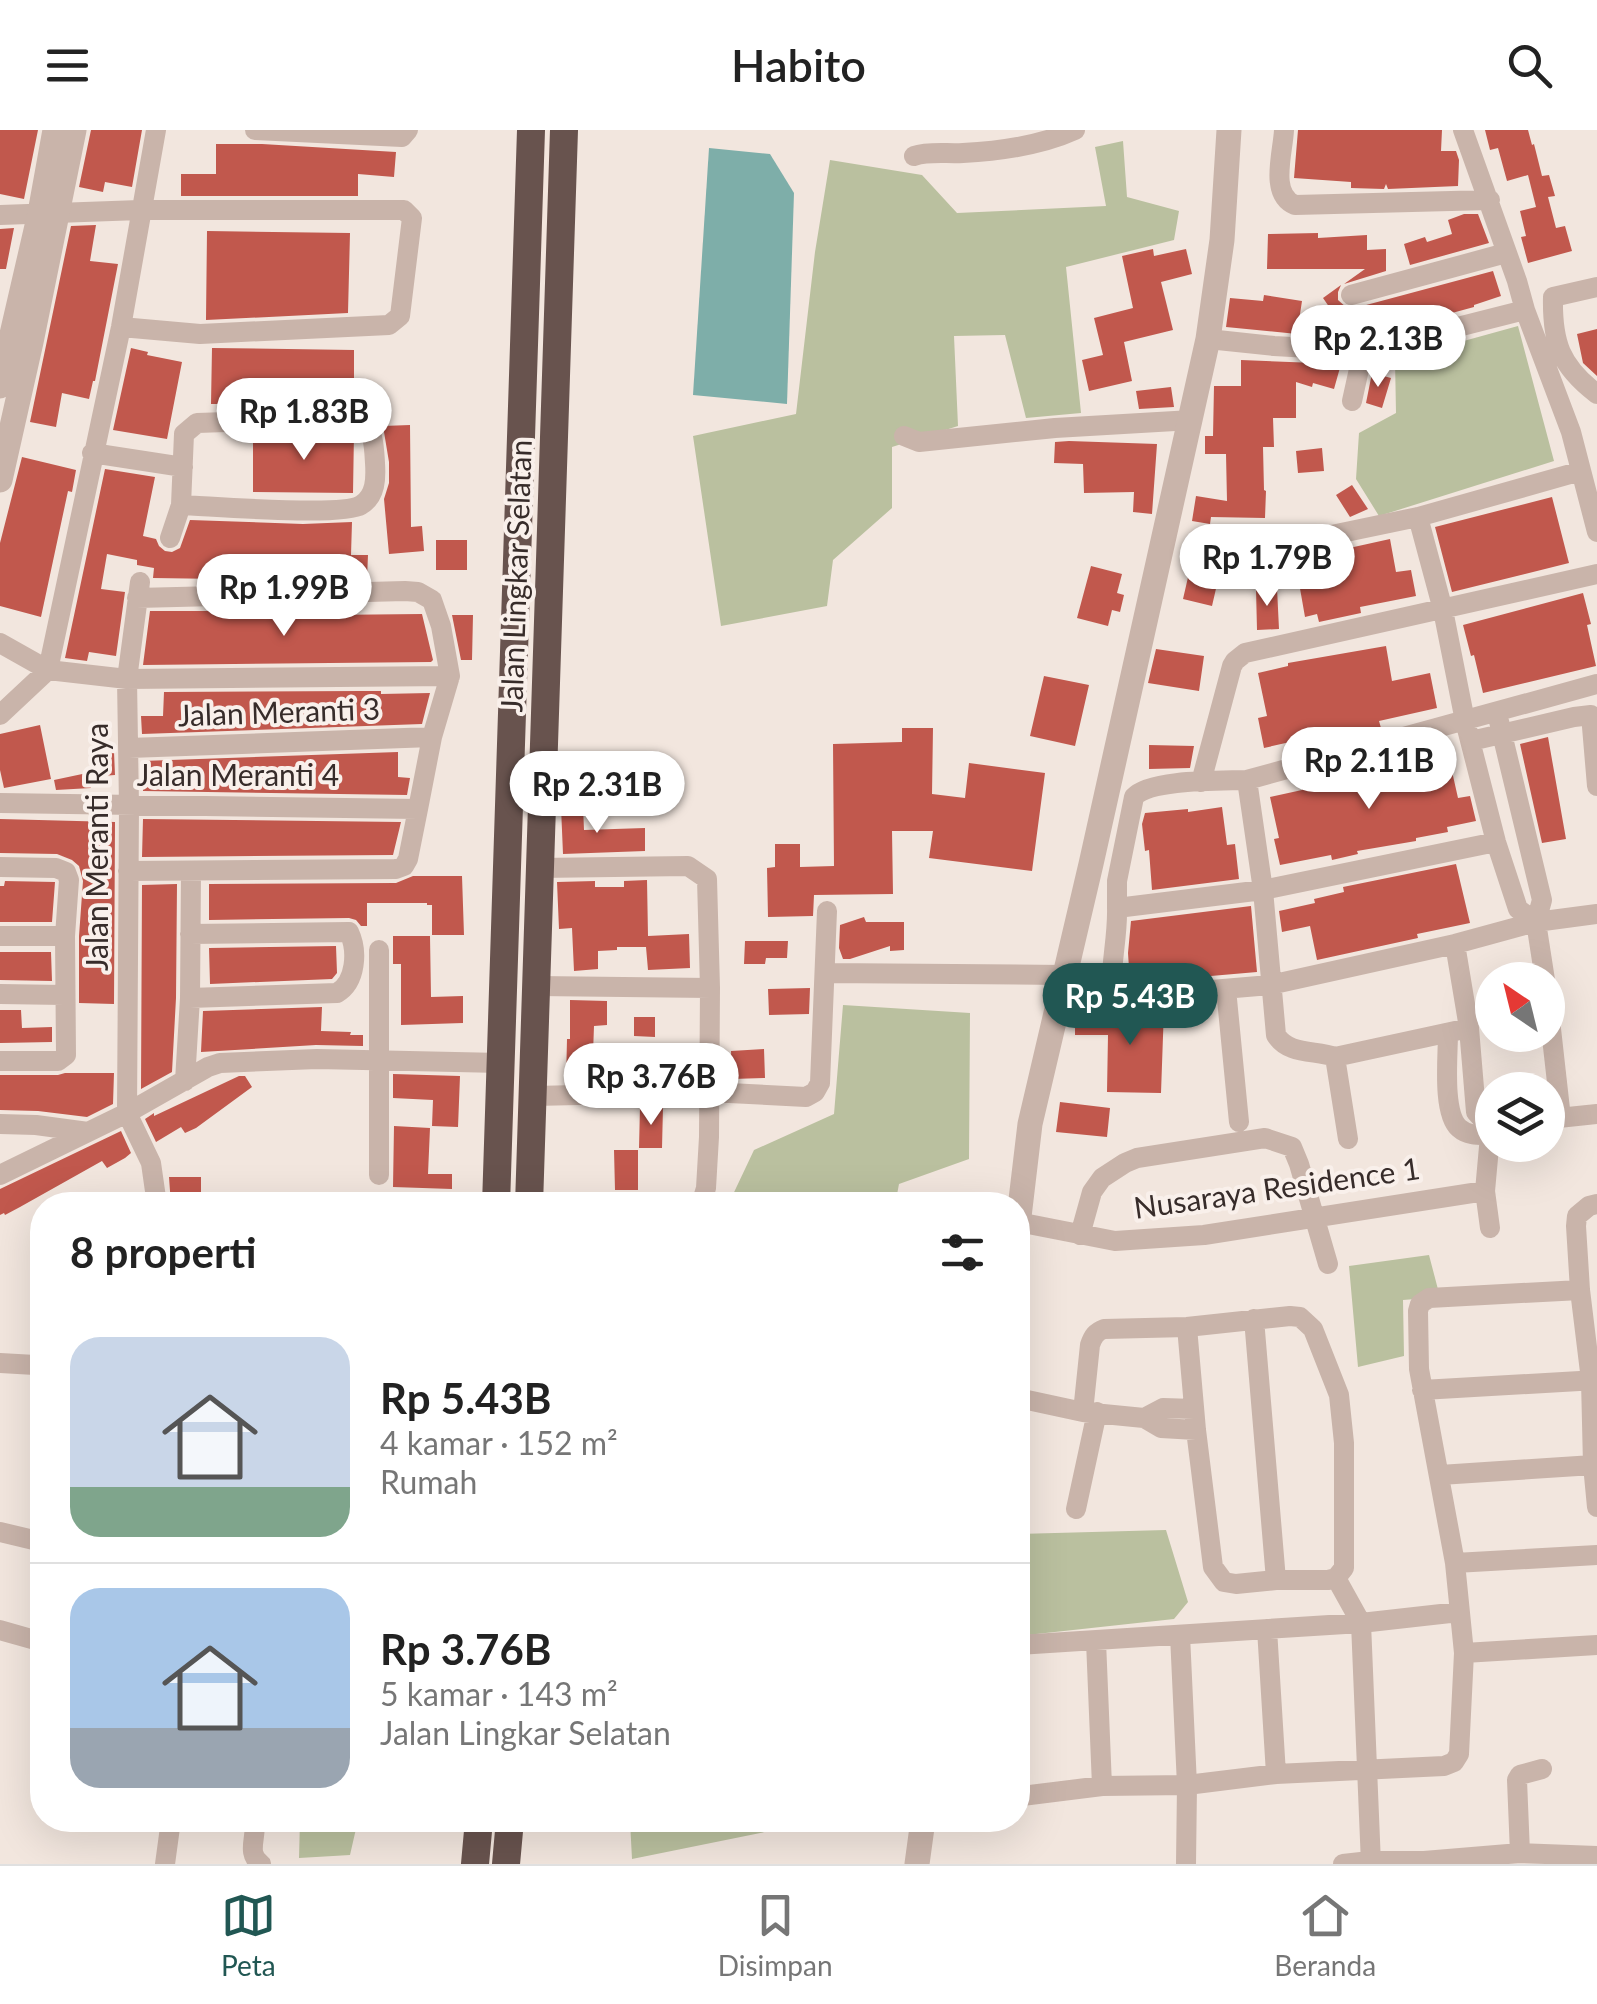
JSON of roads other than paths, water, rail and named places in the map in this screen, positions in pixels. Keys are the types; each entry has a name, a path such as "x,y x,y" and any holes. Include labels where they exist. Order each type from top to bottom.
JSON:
{"highway":[{"name":"Jalan Lingkar Selatan","path":"496,1192 531,130"},
{"name":"Jalan Lingkar Selatan","path":"530,1192 564,130"},
{"path":"523,358 556,363"},
{"path":"498,1152 531,1149"},
{"path":"474,1864 478,1832"},
{"path":"506,1864 509,1832"}],"street":[{"path":"0,480 49,212 56,130"},
{"path":"0,386 74,130"},
{"path":"0,715 48,670 121,327 156,130"},
{"path":"255,130 402,137 408,130"},
{"path":"914,156 1075,130"},
{"path":"1022,1192 1030,1124 1208,339 1222,240 1229,130"},
{"path":"1284,130 1280,193 1294,206 1490,200"},
{"path":"1463,130 1570,432 1597,532"},
{"path":"0,215 140,210 404,210 412,218 400,316 385,326 200,334 121,327"},
{"path":"1350,296 1506,252"},
{"path":"1597,287 1553,297 1552,319 1556,341 1568,368 1597,394"},
{"path":"1208,339 1363,352 1525,310"},
{"path":"1352,401 1363,352"},
{"path":"170,538 181,505 184,434 197,423 351,418 362,419 371,432 376,481 368,499 357,508 319,511 181,505"},
{"path":"904,436 920,442 1192,420"},
{"path":"92,453 182,467"},
{"path":"1298,542 1418,518 1581,471"},
{"path":"1418,518 1496,842 1518,909 1536,922"},
{"path":"1201,782 1232,666 1239,657 1597,574"},
{"name":"Jalan Meranti Raya","path":"127,1113 126,679 138,590 418,592 432,600 437,610 450,676"},
{"path":"0,643 48,670 126,679 450,676 432,738 408,859 401,868 128,870"},
{"path":"1112,1000 1117,880 1134,796 1144,788 1247,780 1468,731 1500,723 1597,684"},
{"path":"1500,723 1594,714 1597,786"},
{"path":"1500,723 1542,900 1536,922 1542,962"},
{"name":"Jalan Meranti 3","path":"128,748 432,738"},
{"path":"1247,780 1263,890 1276,1035 1280,1042 1288,1048 1335,1057 1458,1031"},
{"path":"1487,807 1517,797"},
{"name":"Jalan Meranti 4","path":"0,803 418,809"},
{"path":"1117,908 1263,890 1496,842"},
{"path":"539,868 688,866 706,879 710,988 705,1192"},
{"path":"0,867 56,868 66,872 69,880 65,1056 58,1061 0,1061"},
{"path":"185,1081 191,872"},
{"path":"534,1096 709,1092 806,1097 815,1092 820,1083 827,911"},
{"path":"1059,1003 1270,985 1536,922 1597,914"},
{"path":"190,934 349,932 354,961 346,988 337,994 190,998"},
{"path":"0,936 65,936"},
{"path":"1455,944 1458,1031 1475,1108"},
{"path":"379,950 379,1175"},
{"path":"825,973 1064,976"},
{"path":"537,986 710,988"},
{"path":"1226,989 1239,1122"},
{"path":"0,994 64,995"},
{"path":"1335,1057 1348,1138"},
{"path":"0,1176 220,1063 318,1059 501,1063"},
{"path":"127,1113 151,1162 154,1192"},
{"path":"1565,1117 1597,1114"},
{"path":"0,1124 88,1132"},
{"path":"1080,1235 1092,1192 1116,1167 1137,1158 1265,1138 1292,1147 1328,1264"},
{"path":"1488,1162 1485,1191 1490,1228"},
{"name":"Nusaraya Residence 1","path":"1030,1226 1115,1241 1204,1234 1485,1191"},
{"path":"1597,1204 1577,1216 1580,1290 1594,1380 1593,1466 1597,1507"},
{"path":"1030,1795 1102,1786 1186,1785 1276,1774 1444,1766 1456,1760 1464,1653 1455,1562 1418,1368 1418,1311 1426,1298 1580,1290"},
{"path":"1076,1509 1090,1412 1090,1345 1094,1335 1104,1329 1300,1317 1318,1338 1339,1396 1344,1444 1344,1568 1336,1578 1328,1580 1230,1584 1216,1574 1212,1567 1187,1326"},
{"path":"1254,1319 1276,1580"},
{"path":"0,1363 30,1365"},
{"path":"1422,1390 1594,1380"},
{"path":"1030,1400 1144,1418 1161,1428 1195,1419"},
{"path":"1440,1474 1593,1466"},
{"path":"0,1532 30,1539"},
{"path":"1455,1562 1597,1554"},
{"path":"1336,1578 1361,1623 1370,1862"},
{"path":"1030,1644 1361,1623 1459,1612"},
{"path":"1267,1629 1276,1774"},
{"path":"0,1630 30,1639"},
{"path":"1180,1635 1186,1864"},
{"path":"1096,1641 1102,1786"},
{"path":"1464,1653 1597,1644"},
{"path":"1520,1853 1517,1780 1520,1774 1542,1770"},
{"path":"165,1864 169,1832"},
{"path":"255,1832 252,1854 261,1864"},
{"path":"917,1864 921,1832"},
{"path":"1343,1864 1466,1860 1520,1853 1563,1860 1597,1856"}],"water":[{"path":"709,148 770,154 794,193 787,404 693,395"}]}
